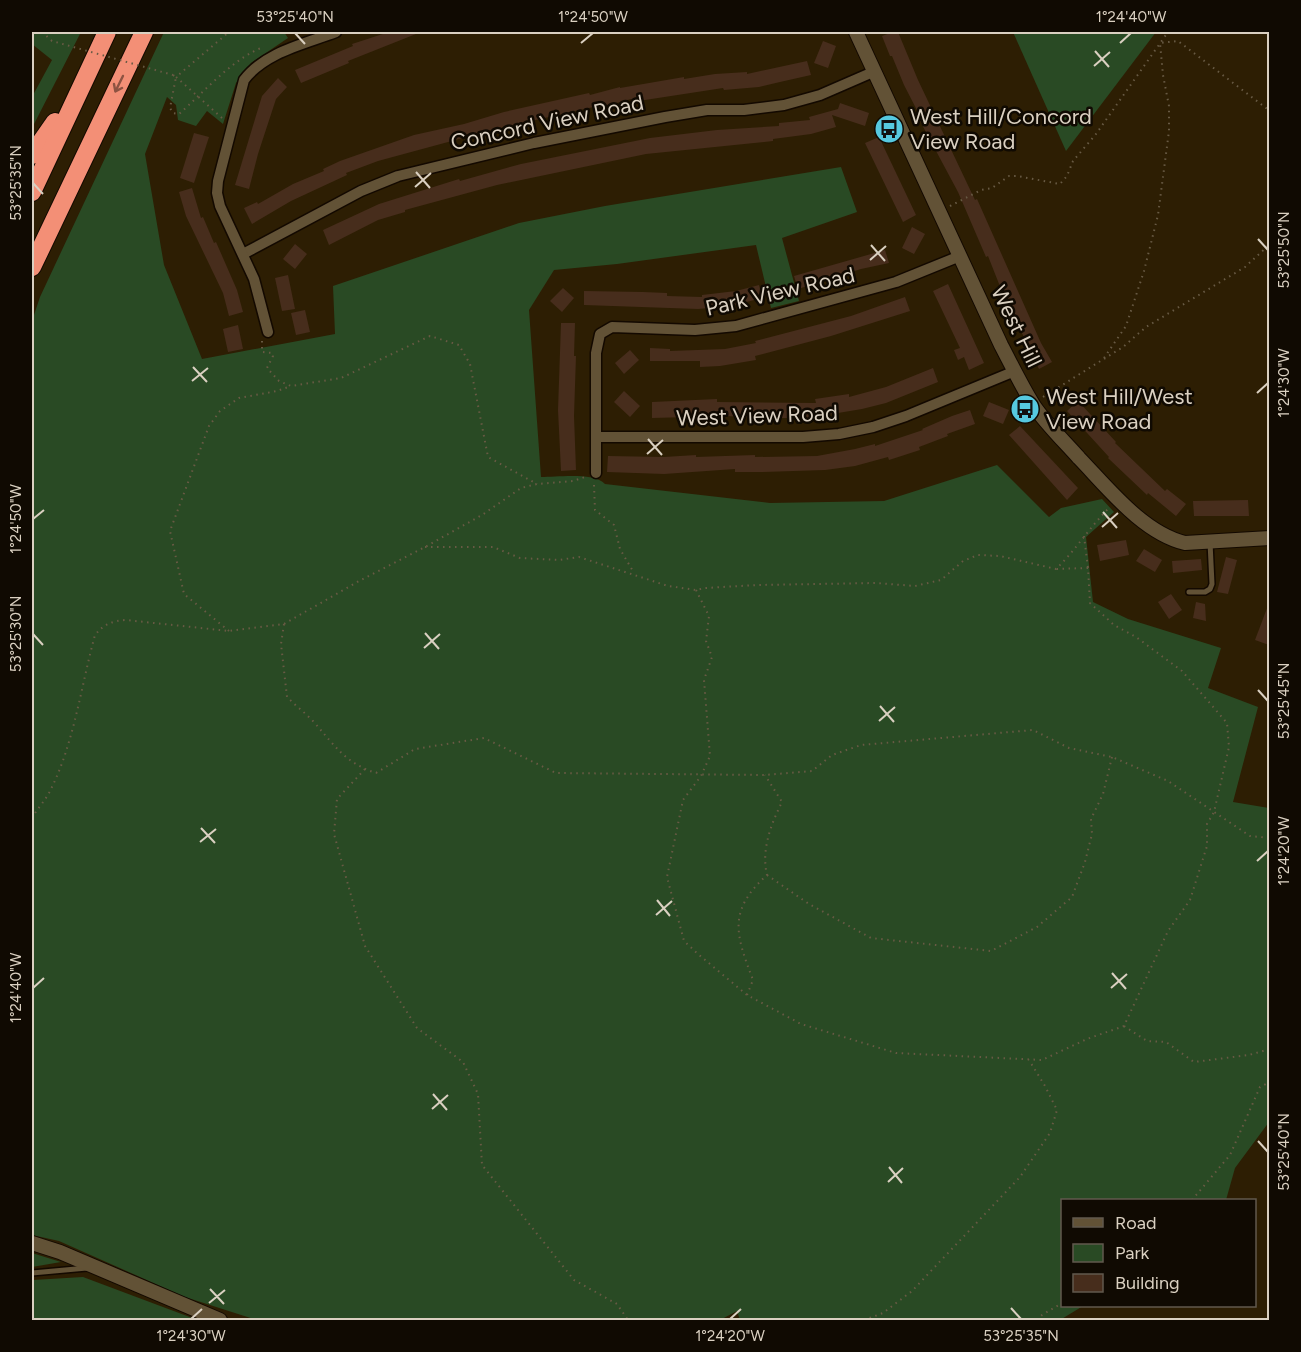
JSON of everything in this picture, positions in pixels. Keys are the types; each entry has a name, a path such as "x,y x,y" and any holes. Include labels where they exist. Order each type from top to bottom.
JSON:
{"highway":[{"path":"32,192 107,32"},
{"path":"32,267 144,32"},
{"path":"32,155 83,81"}],"street":[{"path":"268,332 254,279 220,206 217,193 218,181 244,80 263,61 336,32"},
{"name":"West Hill","path":"856,32 1015,371 1043,418 1118,499 1138,517 1176,541 1185,543 1269,538"},
{"name":"Concord View Road","path":"243,254 361,191 398,176 534,143 665,117 707,110 744,110 784,105 820,95 873,72"},
{"name":"Park View Road","path":"597,473 596,353 600,334 606,329 621,327 695,330 736,326 896,282 960,256"},
{"name":"West View Road","path":"597,437 803,437 839,434 873,427 906,416 1015,371"},
{"path":"32,1243 60,1252 220,1320"}],"lane":[{"path":"1189,592 1205,592 1210,589 1212,584 1210,542"},
{"path":"32,1273 77,1270 92,1266"}],"path":[{"path":"42,32 51,41 174,76 233,128"},
{"path":"229,32 174,76 170,108 173,113 179,114 228,70 256,50 265,47"},
{"path":"939,211 981,190 992,188 1009,176 1060,184 1067,176 1073,161 1096,134 1168,32"},
{"path":"1160,43 1178,41 1269,111"},
{"path":"1104,358 1126,326 1144,271 1158,215 1169,132 1169,106 1160,43"},
{"path":"1033,404 1123,347 1146,327 1245,267 1269,244"},
{"path":"268,332 261,342 262,352 272,353 273,356 267,368 279,381 291,386"},
{"path":"230,632 184,594 170,531 209,426 220,411 238,398 341,378 430,336 459,345 470,364 489,457 537,484"},
{"path":"32,818 50,791 59,768 76,715 95,635 103,626 114,621 126,620 230,632 284,624 482,515 521,488 537,484 573,481 597,473"},
{"path":"597,473 594,483 595,510 614,525 620,549 635,575"},
{"path":"1056,569 1118,499"},
{"path":"696,590 709,616 706,641 712,657 704,680 710,756 701,776 683,800 667,877 684,941 747,995 801,1024 896,1053 1042,1060 1124,1026 1168,931 1190,900 1207,846 1207,824 1214,812 1229,747 1227,723 1182,671 1136,637 1114,626 1090,603 1084,536"},
{"path":"424,547 493,547 520,558 560,560 579,557 668,586 696,590 758,585 876,583 915,586 941,580 963,561 978,555 1000,556 1056,569 1088,568"},
{"path":"284,624 281,644 287,697 310,718 341,755 364,769 376,773 415,749 484,738 556,773 701,776 765,775 812,771 832,755 861,746 1033,730 1069,748 1112,756 1168,781 1250,836 1269,838"},
{"path":"765,775 782,802 772,823 768,842 764,862 767,875 808,904 871,938 991,951 1037,927 1072,897 1085,862 1092,834 1091,819 1103,794 1112,756"},
{"path":"364,769 337,799 334,834 365,946 417,1028 463,1062 478,1094 482,1165 574,1280 618,1304 628,1320"},
{"path":"747,995 753,980 741,947 738,923 743,903 767,875"},
{"path":"1124,1026 1147,1041 1166,1042 1194,1062 1269,1049"},
{"path":"864,1320 883,1313 912,1291 1020,1177 1050,1133 1057,1110 1029,1060"},
{"path":"1193,1199 1230,1155 1260,1087 1269,1082"},
{"path":"1037,1320 1061,1304"}],"green space":[{"path":"32,32 81,32 32,128 32,97 52,60 32,44"},
{"path":"164,32 284,32 288,38 251,63 236,83 223,124 207,111 196,126 178,120 176,105 167,97 145,154 164,265 202,359 335,334 333,286 519,223 605,206 841,167 857,212 782,238 799,301 771,308 756,245 554,270 529,310 541,477 593,478 605,484 770,503 884,501 997,465 1049,517 1061,508 1102,499 1114,512 1086,537 1093,602 1128,619 1221,648 1208,688 1258,707 1233,802 1269,808 1269,1122 1235,1168 1226,1199 1061,1199 1061,1307 1081,1307 1060,1320 740,1320 737,1311 720,1320 257,1320 185,1297 59,1241 32,1235 32,321 40,297"},
{"path":"1013,32 1156,32 1066,151"},
{"path":"32,1253 61,1262 32,1267"},
{"path":"83,1277 198,1320 32,1320 33,1280"}],"building":[{"path":"389,32 421,32 348,61 349,63 301,83 295,70 353,46 352,44"},
{"path":"898,32 918,80 975,200 977,199 1041,343 1052,362 1039,369 958,192 920,121 922,120 890,56 882,36"},
{"path":"823,41 836,46 828,68 814,63"},
{"path":"807,61 811,75 759,87 724,90 723,88 632,102 631,99 496,129 378,161 346,173 347,175 291,201 252,224 244,208 257,202 258,204 340,161 414,135 504,112 620,87 684,77 684,79 747,72 747,74"},
{"path":"278,78 287,87 276,99 249,189 235,185 262,96"},
{"path":"840,103 869,113 865,126 832,115 836,127 811,134 773,139 773,141 646,154 497,185 405,210 405,212 378,220 329,245 323,230 379,204 459,179 460,181 521,164 650,138 779,126 779,123 810,120 809,117 838,109"},
{"path":"194,133 209,137 194,183 180,178"},
{"path":"879,137 916,215 903,222 865,143"},
{"path":"192,188 201,218 203,217 214,243 216,242 237,290 243,312 229,316 223,293 186,216 179,192"},
{"path":"912,227 925,234 914,254 902,248"},
{"path":"295,244 307,254 295,269 283,259"},
{"path":"885,250 889,263 861,269 798,289 794,276"},
{"path":"288,275 295,309 282,311 275,278"},
{"path":"948,284 984,363 969,370 964,357 958,360 954,350 960,348 933,291"},
{"path":"759,285 762,298 731,306 698,309 584,305 584,291 667,293 667,296 702,297 702,295 736,291"},
{"path":"563,288 574,298 562,312 550,301"},
{"path":"905,297 910,311 831,336 755,356 756,360 700,367 700,361 650,361 650,348 670,349 670,351 725,349 756,343 755,341 851,316"},
{"path":"305,310 310,332 296,335 291,313"},
{"path":"561,323 575,323 576,470 561,471 558,410"},
{"path":"238,325 243,349 228,352 223,329"},
{"path":"630,350 639,360 624,374 615,363"},
{"path":"933,368 938,382 886,403 862,409 808,418 727,416 652,418 652,402 717,399 717,402 816,403 815,399 849,394 849,397 886,387"},
{"path":"624,391 640,406 630,417 614,402"},
{"path":"1078,401 1115,443 1165,491 1167,489 1186,504 1176,516 1148,493 1147,495 1108,458 1067,411"},
{"path":"989,402 1009,410 1003,424 983,416"},
{"path":"970,410 975,424 919,447 920,450 889,460 888,457 855,466 825,470 763,472 735,472 735,469 664,474 607,472 608,456 817,456 875,444 875,446 923,430"},
{"path":"1020,426 1078,488 1067,500 1009,435"},
{"path":"1248,500 1249,516 1194,516 1193,501"},
{"path":"1126,540 1129,555 1100,561 1097,545"},
{"path":"1144,549 1162,560 1155,572 1136,561"},
{"path":"1226,557 1237,560 1228,594 1217,592"},
{"path":"1201,559 1202,570 1173,573 1172,561"},
{"path":"1171,594 1182,610 1169,619 1158,602"},
{"path":"1196,602 1205,604 1206,621 1193,618"},
{"path":"1269,603 1269,645 1255,640"}],"place":[{"name":"West Hill/Concord View Road","path":"889,129"},
{"name":"West Hill/West View Road","path":"1025,409"}]}
